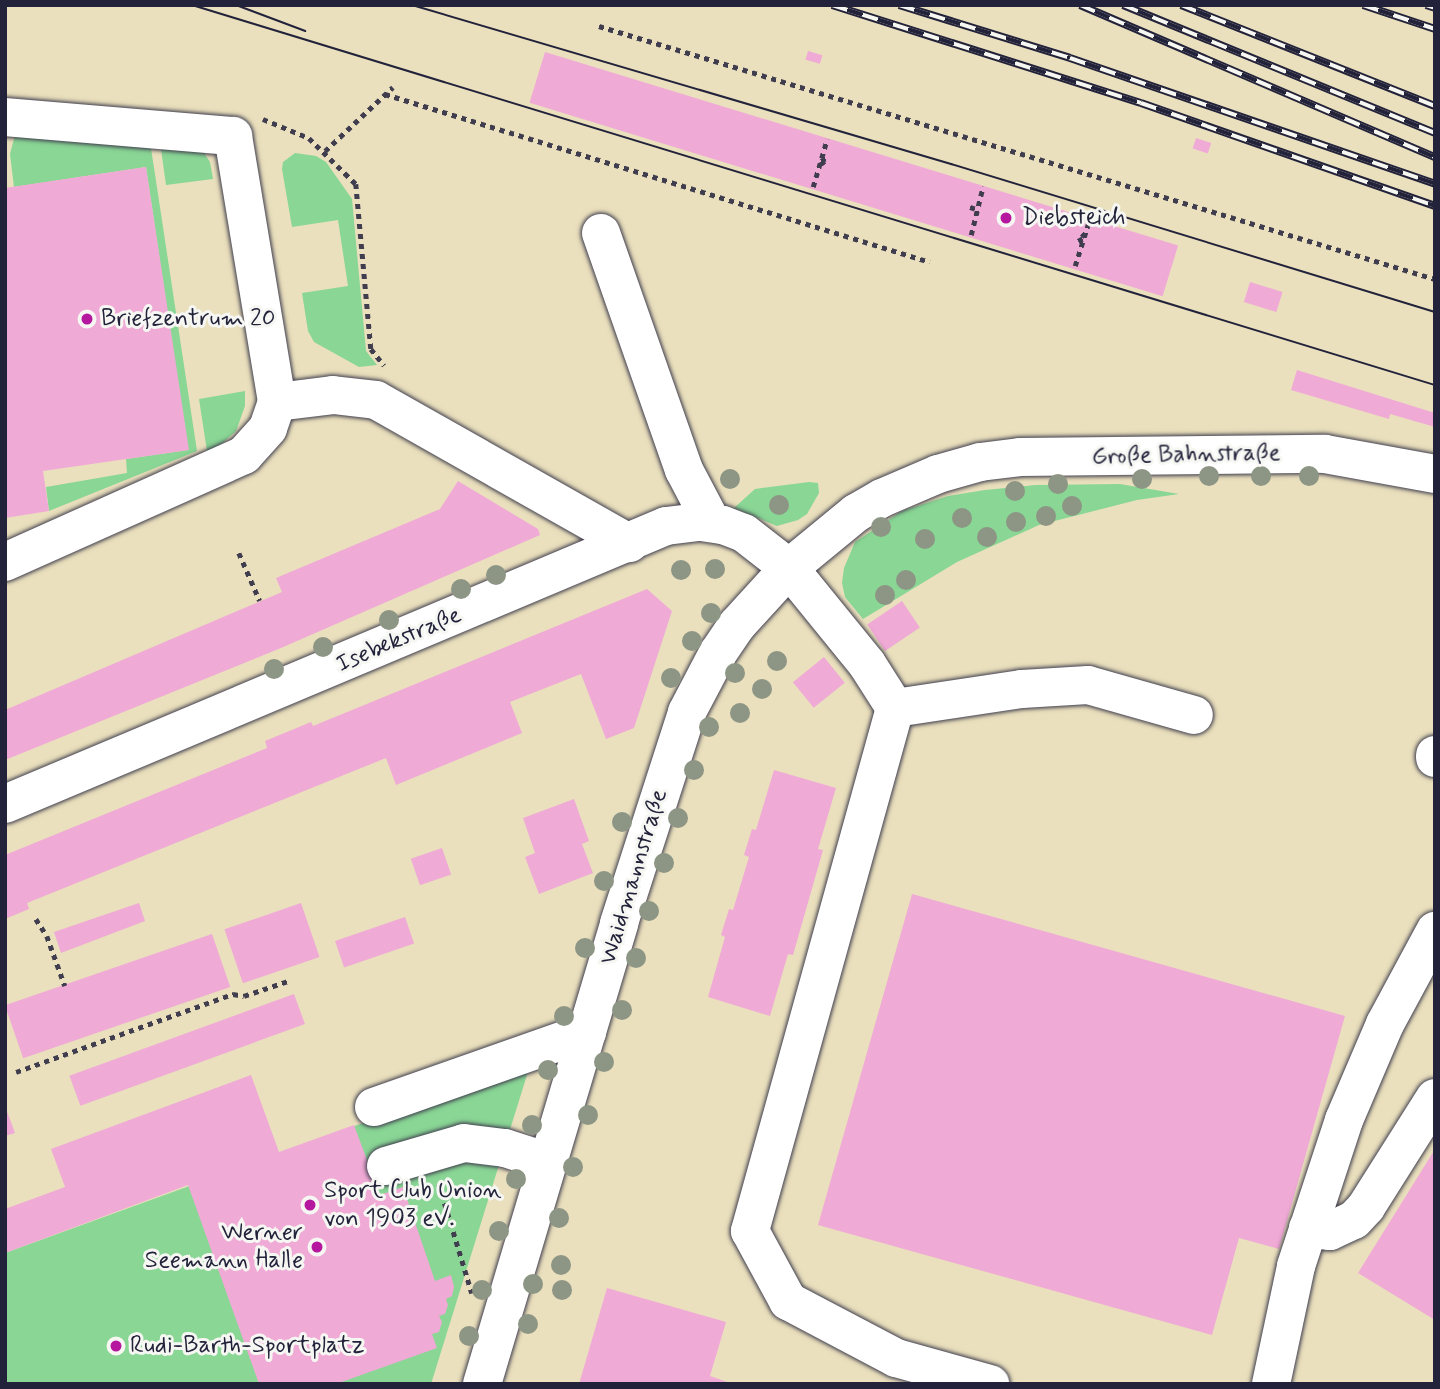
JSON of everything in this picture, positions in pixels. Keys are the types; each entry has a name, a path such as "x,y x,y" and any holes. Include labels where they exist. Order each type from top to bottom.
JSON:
{"street":[{"path":"5,117 233,136 277,402 268,428 244,456 5,562"},
{"path":"601,233 684,470 712,523"},
{"path":"277,402 333,395 376,400 628,543"},
{"name":"Große Bahnstraße","path":"938,474 980,462 1020,457 1325,454 1435,474"},
{"name":"Waidmannstraße","path":"482,1384 587,1032 687,712 718,653 737,625 789,568 856,513 910,484 938,474"},
{"name":"Isebekstraße","path":"5,804 667,526 712,523 744,533 789,568 867,664 895,708"},
{"path":"990,1384 892,1371 788,1301 750,1231 895,708 1022,688 1088,685 1194,715"},
{"path":"1271,1384 1296,1266 1344,1120 1385,1024 1418,958 1435,931"},
{"path":"373,1107 587,1032"},
{"path":"1308,1228 1330,1231 1354,1220 1366,1207 1435,1098"},
{"path":"386,1166 464,1143 505,1148 548,1162"}],"path":[{"path":"599,26 1435,279"},
{"path":"325,151 393,87"},
{"path":"385,94 930,262"},
{"path":"258,118 309,138 356,184 371,349 386,367"},
{"path":"813,187 824,161 827,139"},
{"path":"971,235 983,186"},
{"path":"970,207 976,209"},
{"path":"1075,266 1090,218"},
{"path":"1078,241 1083,235"},
{"path":"239,553 260,601"},
{"path":"36,919 47,936 65,986"},
{"path":"16,1072 233,994 244,996 288,981"},
{"path":"85,1038 88,1046"},
{"path":"430,1153 473,1297 485,1312 500,1321"}],"green space":[{"path":"15,135 151,148 197,451 49,511 46,487 127,473 126,459 188,450 146,167 14,187 10,154"},
{"path":"160,142 186,144 204,153 210,162 213,179 166,185"},
{"path":"295,153 316,156 326,162 352,199 366,351 377,365 359,367 314,342 308,331 302,293 348,286 338,220 292,227 282,169 283,162"},
{"path":"245,391 245,406 236,431 218,447 207,451 199,399"},
{"path":"818,483 819,493 807,514 798,520 777,526 734,508 755,489"},
{"path":"1120,484 1179,494 1137,500 1039,525 957,562 863,619 845,597 842,583 844,568 855,542 902,511 948,496 985,490 1035,485"},
{"name":"Sport Club Union von 1903 eV.","path":"531,1062 431,1384 5,1384 5,1253"}],"building":[{"path":"808,51 822,55 820,64 806,60"},
{"path":"545,52 1178,246 1163,296 530,103"},
{"path":"1196,138 1211,143 1208,153 1193,148"},
{"name":"Briefzentrum 20","path":"146,167 189,450 43,471 49,511 5,518 5,188"},
{"path":"1250,282 1283,292 1276,312 1244,302"},
{"path":"1297,370 1435,413 1435,427 1390,414 1389,419 1291,390"},
{"path":"458,481 538,529 540,535 281,648 5,760 5,710 282,592 276,578 440,509"},
{"path":"647,589 672,611 634,728 606,739 581,674 510,702 522,733 396,785 386,758 27,903 29,909 5,919 5,855 267,748 265,741 311,722 313,726"},
{"path":"902,601 920,628 885,651 867,624"},
{"path":"824,657 845,683 814,708 793,682"},
{"path":"774,770 836,788 818,849 823,850 793,955 788,954 770,1016 708,997 725,937 721,935 729,909 733,910 749,857 744,855 752,829 756,830"},
{"path":"574,799 589,841 582,844 593,873 539,894 525,857 535,853 523,818"},
{"path":"442,848 451,874 420,885 411,859"},
{"path":"912,894 1345,1016 1279,1249 1239,1238 1212,1335 818,1225"},
{"path":"139,903 145,921 61,953 54,932"},
{"path":"301,903 320,957 243,983 224,929"},
{"path":"405,917 414,943 344,968 335,941"},
{"path":"212,934 230,987 23,1058 5,1005"},
{"path":"294,994 305,1024 80,1106 69,1076"},
{"name":"Werner Seemann Halle","path":"251,1075 279,1152 354,1125 380,1195 403,1187 435,1281 451,1275 454,1287 452,1296 446,1299 448,1305 445,1314 439,1316 442,1322 439,1332 432,1334 437,1348 336,1384 259,1384 188,1185 5,1253 5,1209 65,1187 51,1149"},
{"path":"5,1106 15,1133 5,1136"},
{"path":"1435,1149 1435,1320 1358,1273"},
{"path":"607,1288 726,1322 710,1376 733,1384 579,1384"}],"tram line":[{"path":"192,5 1435,385"},
{"path":"236,5 305,31"},
{"path":"412,5 951,164 1435,312"}],"railway":[{"path":"832,5 1141,103 1435,206"},
{"path":"899,5 1070,58 1435,184"},
{"path":"1080,5 1435,157"},
{"path":"1123,5 1435,133"},
{"path":"1181,5 1435,106"},
{"path":"1363,5 1435,29"},
{"path":"1426,5 1435,8"}],"place":[{"name":"Diebsteich","path":"1006,218"},
{"name":"Briefzentrum 20","path":"87,319"},
{"name":"Sport Club Union von 1903 eV.","path":"310,1205"},
{"name":"Werner Seemann Halle","path":"317,1247"},
{"name":"Rudi-Barth-Sportplatz","path":"116,1346"}]}
